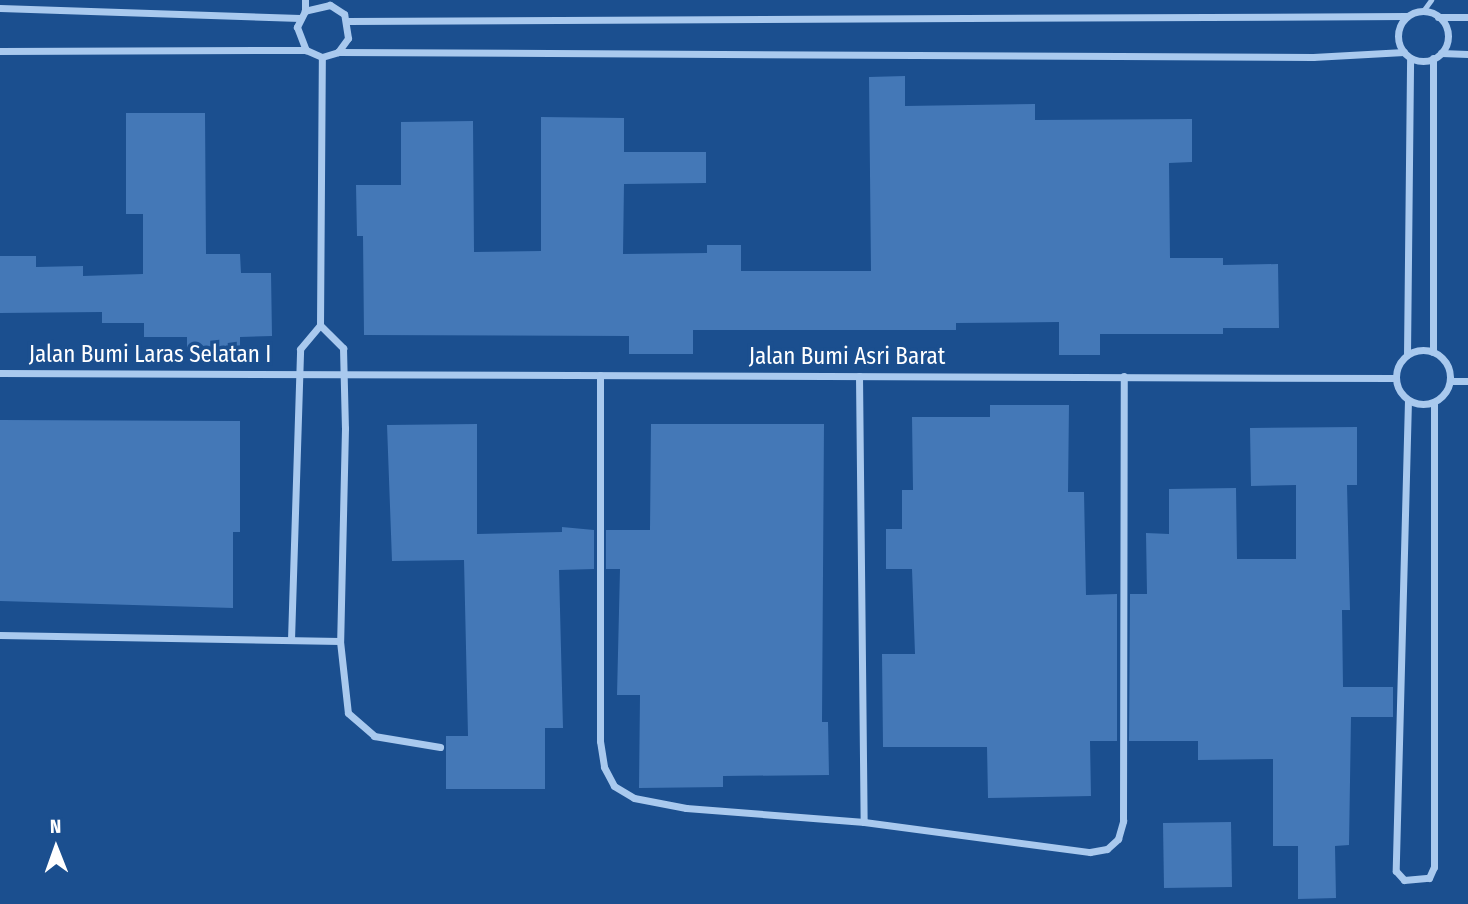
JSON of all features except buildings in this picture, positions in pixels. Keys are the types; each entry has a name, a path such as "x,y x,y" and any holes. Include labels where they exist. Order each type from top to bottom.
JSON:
{"street":[{"path":"305,0 298,35 306,50"},
{"path":"0,8 302,15 321,5 338,4 348,22 348,38 338,52"},
{"path":"348,22 1408,16 1423,11 1438,17 1468,17"},
{"path":"1407,355 1433,352 1446,363 1450,381 1434,402 1434,867 1429,878 1404,880 1396,871 1408,400 1395,378 1407,355 1407,55 1398,37 1408,16"},
{"path":"1438,17 1447,30 1441,54"},
{"path":"0,51 306,50 322,57 338,52 1313,57 1407,55 1433,58 1441,54 1468,54"},
{"path":"291,640 300,349 320,326 322,57"},
{"path":"1433,58 1433,352"},
{"path":"320,326 343,348 340,641 342,690 348,713 359,726 404,744 440,747"},
{"name":"Jalan Bumi Laras Selatan I","path":"0,373 299,373"},
{"name":"Jalan Bumi Asri Barat","path":"299,373 1395,378"},
{"path":"600,375 600,741 604,767 614,786 634,799 686,808 864,822 1090,852 1107,849 1118,839 1122,821 1124,376"},
{"path":"859,376 864,822"},
{"path":"1450,381 1468,381"},
{"path":"1408,400 1434,402"},
{"path":"0,635 340,641"}],"lane":[{"path":"1423,11 1431,0"}]}
